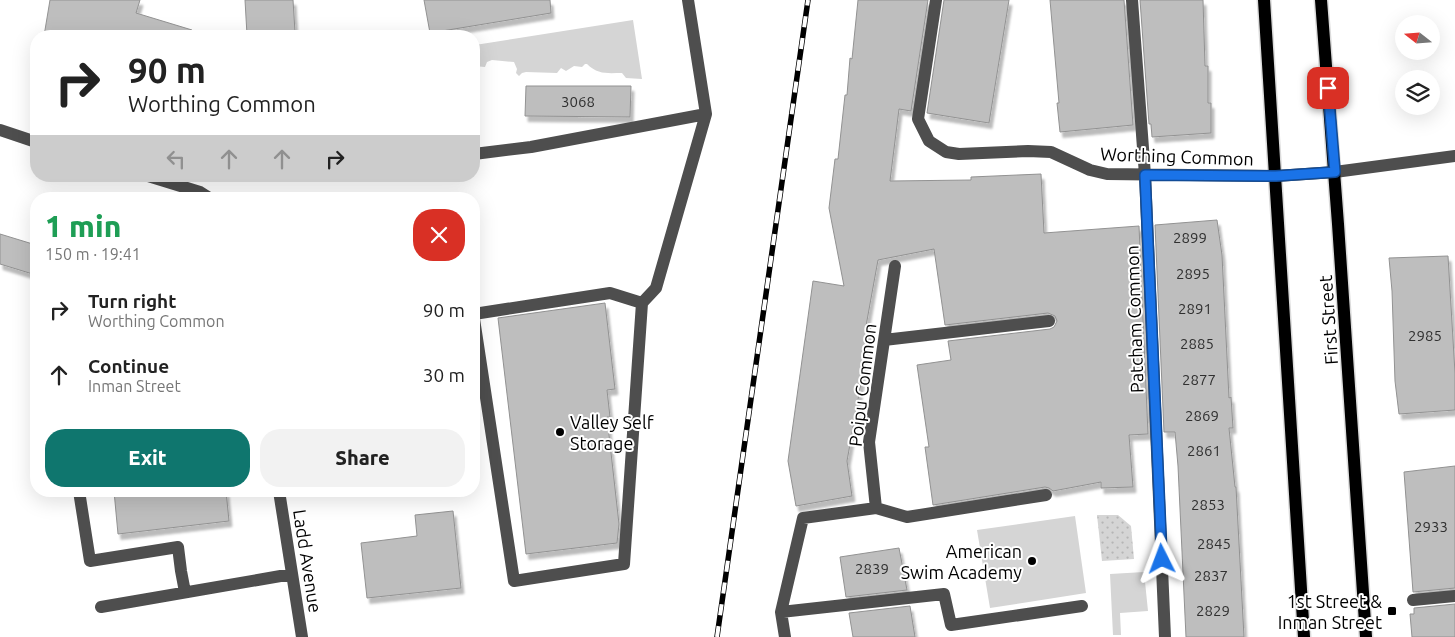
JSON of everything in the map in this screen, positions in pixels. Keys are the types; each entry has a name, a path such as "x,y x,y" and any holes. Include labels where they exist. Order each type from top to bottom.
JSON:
{"main road":[{"path":"1264,0 1304,637"},
{"name":"First Street","path":"1321,0 1335,172 1366,637"}],"street":[{"path":"480,358 514,581 624,564 642,304 656,288 706,114 688,0"},
{"name":"Worthing Common","path":"936,0 918,119 929,141 946,152 959,154 1051,152 1090,170 1107,174 1145,175 1276,176 1335,172 1455,156"},
{"name":"Patcham Common","path":"1132,0 1145,175 1165,637"},
{"path":"480,153 531,147 706,114"},
{"path":"0,130 30,140"},
{"path":"168,182 200,192"},
{"name":"Poipu Common","path":"876,508 870,442 895,266"},
{"path":"480,313 610,293 642,304"},
{"path":"884,340 1049,321"},
{"path":"785,637 781,612 803,518 876,508 907,517 1046,494"},
{"path":"80,497 90,561 178,547 185,592"},
{"name":"Ladd Avenue","path":"280,497 302,637"},
{"path":"101,607 292,574"},
{"path":"781,612 944,594 951,625 1082,606"},
{"path":"1412,600 1455,596"}],"shaded area":[{"path":"633,20 642,79 626,78 622,73 599,72 587,64 582,67 574,66 566,71 561,68 557,73 526,72 519,76 516,73 517,69 514,62 492,60 487,62 485,67 480,67 480,44"},
{"path":"1097,515 1118,515 1131,526 1134,559 1102,561"},
{"name":"American Swim Academy","path":"1075,516 1086,593 990,608 977,530"},
{"path":"1144,572 1148,611 1120,613 1121,635 1113,635 1110,574"}],"building":[{"path":"50,0 140,0 136,13 192,30 45,30"},
{"path":"245,0 293,0 295,30 247,30"},
{"path":"424,0 550,0 551,13 448,30 429,30"},
{"path":"858,0 928,0 911,111 899,109 890,181 971,180 971,177 1041,174 1044,233 1139,226 1148,434 1129,435 1133,487 1101,488 1101,482 1053,491 1045,487 933,505 925,447 929,447 917,365 951,360 948,341 1050,329 1054,327 1057,321 1055,316 1048,313 945,325 934,249 878,260 866,326 871,327 847,461 852,496 796,506 788,461 813,281 844,286 829,208 835,159 838,159 845,95 847,95"},
{"path":"944,0 1009,0 989,123 927,113"},
{"path":"1050,0 1124,0 1133,125 1060,132"},
{"path":"1140,0 1203,0 1205,66 1208,66 1208,103 1211,103 1211,133 1152,137 1151,124 1149,124"},
{"path":"526,86 631,86 630,117 525,116"},
{"path":"1217,220 1222,255 1229,398 1231,397 1233,428 1229,428 1236,487 1244,637 1186,637 1175,432 1164,432 1155,225"},
{"path":"0,234 30,243 30,273 0,264"},
{"path":"1448,256 1455,373 1455,410 1399,414 1395,381 1389,258"},
{"name":"Valley Self Storage","path":"605,303 615,389 607,390 610,417 607,417 619,524 617,543 526,554 498,318"},
{"path":"1455,466 1455,588 1413,592 1404,472"},
{"path":"115,497 227,497 229,521 118,534"},
{"path":"453,511 461,588 367,598 361,543 417,536 415,515"},
{"path":"899,548 907,590 846,597 840,557"},
{"path":"1455,604 1455,637 1412,637 1410,614 1414,614 1414,608"},
{"path":"910,606 915,637 853,637 849,613"}],"railway":[{"path":"717,637 808,0"}],"place":[{"name":"Valley Self Storage","path":"560,432"},
{"name":"American Swim Academy","path":"1032,561"},
{"name":"1st Street & Inman Street","path":"1392,611"}],"route":[{"path":"1162,559 1145,175 1276,176 1335,172 1328,88"}]}
